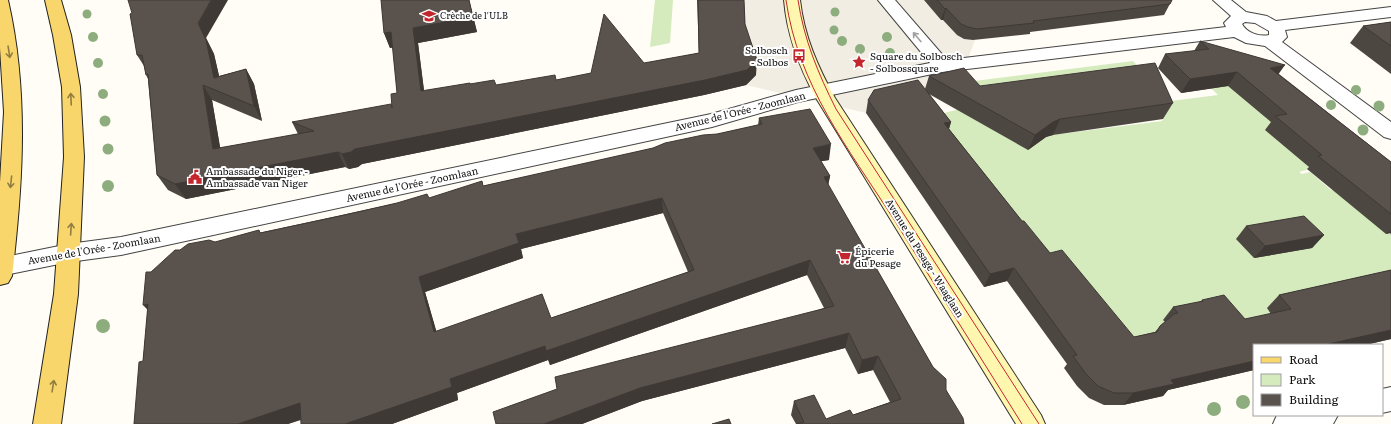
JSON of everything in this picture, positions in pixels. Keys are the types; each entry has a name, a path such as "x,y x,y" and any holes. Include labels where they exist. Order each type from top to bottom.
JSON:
{"main road":[{"path":"0,0 10,56 14,118 12,179 0,270"},
{"path":"47,424 59,348 69,253 74,157 71,87 62,36 53,0"}],"street":[{"path":"792,0 795,25 799,38 821,91 942,66 1240,24"},
{"path":"886,0 942,66"},
{"path":"1222,0 1252,39 1272,33 1391,12"},
{"path":"1272,33 1391,132"},
{"name":"Avenue de l'Orée - Zoomlaan","path":"0,270 69,253 121,246 712,120 821,91"},
{"name":"Avenue du Pesage - Waaglaan","path":"821,91 1030,424"},
{"path":"1287,424 1320,416"}],"green space":[{"path":"655,0 673,0 670,43 650,47"},
{"path":"1133,61 1171,101 1218,95 1205,82 1228,80 1277,127 1310,169 1299,172 1302,174 1310,172 1331,190 1343,187 1391,235 1391,284 1280,324 1163,321 1168,326 1165,335 1130,352 924,112 940,114 968,107 959,83","holes":["1163,119 1162,121 1052,135 1048,137 1045,136 1034,124"]}],"shaded area":[{"name":"Square du Solbosch - Solbossquare","path":"743,0 924,0 962,38 975,40 959,83 866,113 746,85 756,74 744,38"}],"building":[{"path":"128,0 211,0 198,23 206,40 214,78 246,69 254,106 203,85 213,149 314,131 292,122 391,104 392,108 391,94 397,93 391,32 384,33 381,0 469,0 473,17 413,28 421,91 494,80 496,85 555,75 556,80 591,73 604,14 644,63 699,53 698,0 744,0 745,24 757,60 747,70 705,80 355,149 351,152 342,154 338,152 175,184 157,175 148,74 146,75 142,55 137,55 130,14 132,13"},
{"path":"937,0 1172,0 1170,4 1033,21 1034,23 977,29 961,24"},
{"path":"1391,22 1391,46 1363,26"},
{"path":"1200,41 1285,65 1270,68 1391,162 1391,214 1318,156 1322,155 1275,116 1287,114 1237,72 1190,79 1165,54 1209,49"},
{"path":"1155,63 1173,103 1060,119 1053,122 1035,135 929,76 964,68 980,86"},
{"path":"918,80 951,122 944,123 1022,221 1024,221 1050,253 1062,250 1134,337 1157,332 1160,326 1174,314 1178,313 1173,307 1224,295 1245,319 1291,309 1279,295 1391,270 1391,330 1328,344 1253,344 1253,361 1171,380 1174,384 1133,393 1114,393 1098,386 1086,374 1073,356 1077,355 1014,268 990,274 868,100 874,90"},
{"path":"810,109 831,144 813,148 830,176 824,177 933,367 946,379 946,390 963,418 964,424 797,424 804,422 794,401 814,395 826,419 850,410 853,415 901,399 878,356 862,360 849,333 640,388 544,424 496,424 493,412 557,389 555,377 834,306 810,260 546,351 545,346 450,379 452,387 345,424 301,424 300,403 238,424 134,424 139,362 143,361 148,304 143,305 146,272 151,272 175,250 180,250 188,244 209,240 215,242 259,230 260,233 397,203 427,194 429,198 482,181 483,186 653,148 665,143 762,124 759,118","holes":["662,198 694,270 551,318 542,294 434,332 419,277 519,243 516,234"]},
{"path":"1304,216 1324,235 1265,246 1246,226"},
{"path":"729,419 731,424 712,424"}],"tram line":[{"path":"786,0 792,31 801,60 827,115 1022,424"},
{"path":"798,0 804,29 812,56 836,109 1039,424"}],"place":[{"name":"Crèche de l'ULB","path":"429,16"},
{"name":"Solbosch - Solbos","path":"799,56"},
{"name":"Square du Solbosch - Solbossquare","path":"859,62"},
{"name":"Ambassade du Niger - Ambassade van Niger","path":"195,177"},
{"name":"Épicerie du Pesage","path":"844,257"}]}
